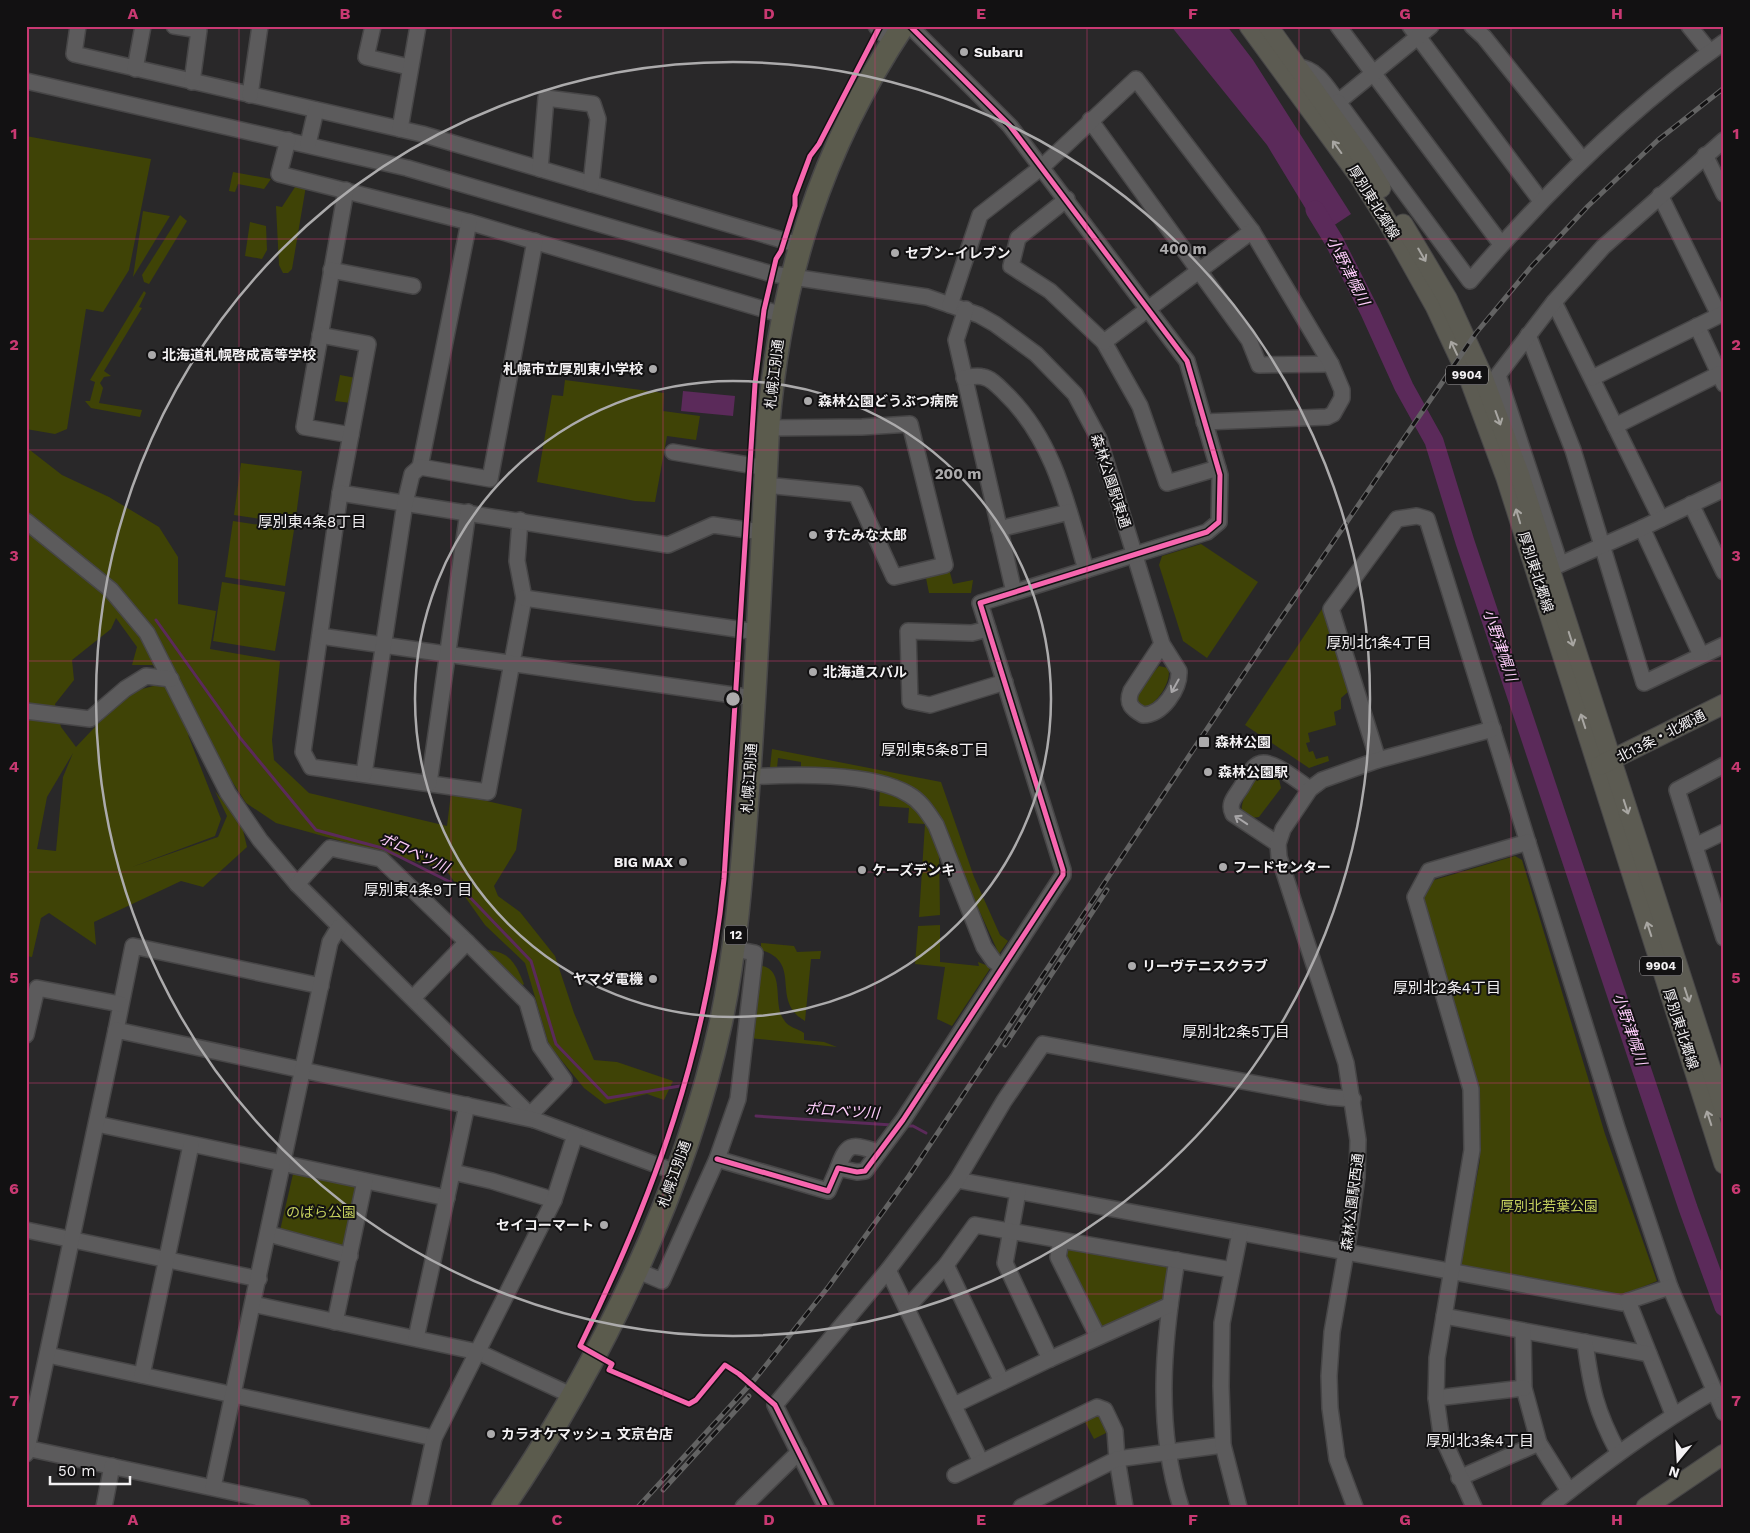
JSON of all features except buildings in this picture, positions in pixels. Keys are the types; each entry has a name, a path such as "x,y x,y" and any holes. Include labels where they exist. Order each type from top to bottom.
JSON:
{"highway":[{"name":"札幌江別通","path":"504,1507 547,1441 596,1355 636,1270 676,1172 710,1068 721,1022 734,949 749,777 768,428 783,315 799,245 836,147 865,88 898,35"}],"main road":[{"name":"厚別東北郷線","path":"1249,26 1358,175 1389,224 1435,306 1462,364 1506,478 1724,1109"},
{"name":"厚別東北郷線","path":"1268,26 1364,160 1447,298 1481,372 1555,567 1605,764"},
{"name":"北13条・北郷通","path":"1605,764 1724,704"},
{"name":"厚別東北郷線","path":"1710,1069 1724,1164"},
{"path":"1646,1507 1724,1454"}],"street":[{"path":"78,26 74,54 400,130 799,245"},
{"path":"135,69 143,26"},
{"path":"174,26 199,30 192,82"},
{"path":"250,95 260,26"},
{"path":"373,26 366,57 409,68"},
{"path":"400,130 409,68 418,26"},
{"path":"876,26 898,35"},
{"path":"838,1168 858,1172 865,1171 870,1167 1001,966 1063,875 980,603 1207,532 1219,522 1220,475 1187,361 1043,166 1010,126 910,26"},
{"path":"1338,26 1501,244"},
{"path":"1338,102 1374,75 1414,31 1431,26"},
{"path":"1472,26 1484,37 1582,159"},
{"path":"1689,26 1710,52"},
{"path":"1414,31 1541,201"},
{"path":"1298,67 1306,67 1314,72 1470,281 1501,244 1582,159 1724,42"},
{"path":"950,305 980,215 1043,166 1136,79 1252,231 1331,364 1342,390 1342,398 1333,414 1327,417 1204,422"},
{"name":"森林公園駅東通","path":"26,80 407,168 791,278 927,298 966,309 995,324 1036,354 1075,394 1099,439 1162,644"},
{"path":"540,169 546,98 593,104 598,120 590,184"},
{"path":"308,144 316,110"},
{"path":"1090,120 1249,340 1258,365 1331,364"},
{"path":"288,140 279,174 468,222 783,315"},
{"path":"1724,140 1660,195 1604,248 1554,302 1498,375 1555,567 1724,489"},
{"path":"1705,155 1724,194"},
{"path":"346,190 304,427 351,435"},
{"path":"1592,378 1721,314 1660,195"},
{"path":"1067,198 1018,238 1011,266 1050,291 1104,342 1140,406 1167,483 1218,468"},
{"path":"364,774 405,503 412,474 420,467 468,222"},
{"path":"1104,342 1146,308 1252,231"},
{"path":"420,467 490,479 535,241"},
{"path":"331,270 413,286"},
{"path":"1554,302 1661,519"},
{"path":"966,309 955,338 1014,592"},
{"path":"1615,426 1721,379 1697,326"},
{"path":"320,335 368,344 340,493 303,752 311,767 488,792 524,598 517,561 520,520"},
{"path":"1528,335 1573,450 1644,683 1724,645"},
{"path":"964,378 981,376 988,378 1028,418 1049,453 1086,570"},
{"path":"673,452 766,477 856,494 894,577 945,565 910,424 862,427 768,428"},
{"path":"340,493 520,520 668,545 713,525 762,532"},
{"path":"1691,504 1724,572"},
{"path":"428,783 468,512"},
{"path":"999,529 1069,512"},
{"path":"1378,760 1331,609 1397,519 1418,516 1427,519 1617,1128 1670,1287 1724,1413"},
{"path":"26,521 110,590 147,633 228,793 260,840 297,884 532,1118"},
{"path":"1642,528 1701,655"},
{"path":"524,598 757,632"},
{"path":"988,629 972,633 908,631 910,701 930,705 1005,682"},
{"path":"320,636 754,698"},
{"path":"26,711 90,719 125,689 146,676 171,679"},
{"path":"1310,789 1274,765 1264,763 1255,766 1233,799 1231,807 1233,814 1278,844 1283,829 1310,789 1330,776 1378,760 1493,729"},
{"path":"1724,765 1677,790 1695,846 1719,907 1724,938"},
{"path":"749,777 786,774 873,781 909,794 924,807 936,825 984,947 994,961 1001,966"},
{"path":"1695,846 1724,832"},
{"path":"1474,1507 1459,1478 1441,1434 1436,1398 1437,1358 1472,1150 1471,1089 1415,897 1429,871 1528,842"},
{"name":"森林公園駅西通","path":"1278,844 1279,858 1346,1063 1358,1140 1357,1177 1332,1332 1329,1384 1338,1459 1354,1507"},
{"path":"297,884 330,848 381,859 467,942 527,1002 540,1046 564,1080 532,1118"},
{"path":"213,1488 269,1234 330,942 339,927"},
{"path":"413,998 467,942"},
{"path":"302,1507 112,1466 27,1450 133,946 321,986"},
{"path":"636,1270 662,1282 717,1158 738,1099 755,953 734,949"},
{"path":"26,1035 37,988 120,1004"},
{"path":"116,1030 532,1118 676,1172"},
{"path":"826,1507 775,1405 888,1270 957,1180 1004,1101 1043,1044 1328,1097 1353,1099"},
{"path":"416,1338 467,1105"},
{"path":"97,1124 447,1198"},
{"path":"419,1507 434,1438 554,1200 575,1135"},
{"path":"142,1375 191,1145"},
{"path":"717,1158 828,1191 844,1152 848,1147 856,1146 879,1152"},
{"path":"453,1172 492,1181 554,1200"},
{"path":"335,1322 365,1180"},
{"path":"957,1180 1622,1303 1670,1287"},
{"path":"1018,1192 1005,1263 1050,1359"},
{"path":"907,1308 946,1265 975,1225 1232,1270"},
{"path":"26,1230 258,1279"},
{"path":"1239,1507 1223,1445 1222,1323 1240,1233"},
{"path":"269,1234 350,1256"},
{"path":"1061,1241 1058,1257 1098,1337"},
{"path":"1177,1260 1162,1382 1169,1453 1181,1507"},
{"path":"946,1265 1002,1382"},
{"path":"888,1270 981,1462"},
{"path":"1628,1301 1674,1414"},
{"path":"253,1304 478,1352 573,1396"},
{"path":"954,1405 1170,1305"},
{"path":"1444,1316 1649,1354"},
{"path":"1523,1330 1524,1388 1539,1443 1569,1491"},
{"path":"1585,1342 1591,1386 1601,1420 1618,1452"},
{"path":"48,1354 434,1438"},
{"path":"1436,1398 1524,1388"},
{"path":"1549,1507 1618,1452 1674,1414 1714,1391"},
{"path":"956,1474 1097,1406 1105,1410 1115,1430 1117,1459 1125,1507"},
{"path":"1459,1478 1539,1443"},
{"path":"1021,1507 1117,1459 1223,1445"},
{"path":"743,1507 799,1452"},
{"path":"104,1507 112,1466"}],"green space":[{"path":"26,136 151,159 129,270 103,312 86,309 67,429 55,434 26,429"},
{"path":"233,172 271,179 264,189 238,184 235,192 229,191"},
{"path":"297,184 306,186 292,269 288,273 283,273 279,265 276,206 282,207"},
{"path":"143,211 170,216 133,277"},
{"path":"180,215 187,221 149,284 144,282 142,275"},
{"path":"250,222 266,226 267,250 262,259 245,256"},
{"path":"144,291 146,293 139,307 142,308 104,371 111,376 104,377 100,383 103,388 99,403 142,410 140,417 91,408 85,401 90,401 95,382 90,380"},
{"path":"340,375 356,378 351,403 335,401"},
{"path":"565,380 664,393 663,411 700,416 696,440 667,436 655,502 635,501 537,482 552,395 563,396"},
{"path":"26,447 62,475 109,497 159,527 178,557 178,604 216,611 210,649 280,661 272,740 274,760 309,793 447,826 451,793 522,809 516,850 494,886 498,896 520,912 555,956 574,1013 594,1060 617,1062 673,1081 664,1100 647,1094 605,1104 584,1088 549,1045 525,963 485,925 446,870 276,823 246,803 217,758 188,735 221,819 215,836 132,867 218,837 227,816 215,791 242,826 247,847 203,887 181,881 94,922 96,945 49,913 41,918 32,957 26,956","holes":["116,618 137,647 132,665 153,665 161,684 138,690 110,711 76,747 61,727 55,704 74,680 72,660 111,629","73,753 63,777 56,851 37,849 47,797"]},
{"path":"241,463 302,471 295,524 234,515"},
{"path":"233,521 294,530 285,586 225,577"},
{"path":"1201,544 1258,582 1207,658 1183,641 1159,565 1162,556"},
{"path":"949,569 953,584 973,580 971,593 929,593 925,573"},
{"path":"222,582 285,592 275,651 213,641"},
{"path":"1322,609 1348,692 1341,698 1341,709 1334,712 1336,725 1308,733 1310,742 1306,743 1309,752 1313,751 1316,759 1328,756 1329,761 1309,768 1245,725"},
{"path":"1159,666 1168,668 1169,673 1166,685 1154,702 1144,707 1136,702 1136,692"},
{"path":"772,749 941,782 974,877 1000,935 1008,941 999,954 937,818 916,791 890,779 801,769 801,762 778,758 777,768 770,768"},
{"path":"1267,771 1279,779 1281,788 1259,817 1252,818 1242,811 1243,801 1258,777"},
{"path":"880,787 891,790 923,812 939,850 940,915 919,917 925,824 908,823 909,808 879,806"},
{"name":"厚別北若葉公園","path":"1515,856 1522,860 1605,1134 1657,1281 1620,1296 1460,1268 1480,1160 1478,1086 1423,900 1434,880"},
{"path":"940,925 940,962 979,966 978,962 991,967 952,1026 937,1019 945,967 915,964 918,926"},
{"path":"761,943 794,946 797,952 821,951 820,959 811,959 805,1021 789,1003 781,964 774,956 761,950"},
{"path":"488,950 502,953 511,960 524,984 520,988 482,951"},
{"path":"757,965 767,967 776,979 780,1013 786,1023 804,1033 804,1040 824,1042 837,1047 749,1038"},
{"name":"のばら公園","path":"293,1174 360,1188 347,1251 279,1235"},
{"path":"1068,1247 1172,1266 1165,1304 1104,1331 1066,1256"},
{"path":"1093,1415 1101,1417 1108,1432 1094,1439 1084,1420"}],"shaded area":[{"path":"1171,26 1227,26 1253,60 1351,214 1321,234 1267,145"},
{"path":"683,391 735,396 733,416 681,411"}],"waterway":[{"name":"小野津幌川","path":"1315,210 1334,241 1370,312 1404,387 1434,441 1465,542 1688,1208 1724,1307"},
{"name":"ポロベツ川","path":"156,620 241,739 316,830 382,848 460,887 531,961 556,1044 608,1098 680,1086"},
{"name":"ポロベツ川","path":"756,1116 892,1125"},
{"name":"ポロベツ川","path":"906,1126 913,1126 926,1133"}],"railway":[{"path":"638,1507 755,1379 829,1286 909,1176 1275,627 1476,333 1531,267 1588,206 1658,140 1724,88"},
{"path":"1005,1045 1107,890"},
{"path":"663,1490 749,1396"}],"cycle path":[{"path":"826,1507 775,1405 739,1374 725,1365 696,1400 689,1404 609,1370 612,1364 580,1346 632,1233 674,1119 691,1061 705,1002 716,942 724,879 755,384 764,310 776,259 781,251 795,206 795,196 810,156 819,144 880,26"},
{"path":"717,1159 828,1191 838,1168 857,1172 865,1171 903,1120 1063,875 980,603 1207,532 1219,522 1220,475 1187,361 1010,126 910,26"}],"place":[{"name":"Subaru","path":"964,52"},
{"name":"セブン-イレブン","path":"895,253"},
{"name":"北海道札幌啓成高等学校","path":"152,355"},
{"name":"札幌市立厚別東小学校","path":"653,369"},
{"name":"森林公園どうぶつ病院","path":"808,401"},
{"name":"すたみな太郎","path":"813,535"},
{"name":"北海道スバル","path":"813,672"},
{"name":"森林公園","path":"1204,742"},
{"name":"森林公園駅","path":"1208,772"},
{"name":"BIG MAX","path":"683,862"},
{"name":"フードセンター","path":"1223,867"},
{"name":"ケーズデンキ","path":"862,870"},
{"name":"リーヴテニスクラブ","path":"1132,966"},
{"name":"ヤマダ電機","path":"653,979"},
{"name":"セイコーマート","path":"604,1225"},
{"name":"カラオケマッシュ 文京台店","path":"491,1434"}],"district":[{"name":"厚別東4条8丁目","path":"312,522"},
{"name":"厚別北1条4丁目","path":"1379,643"},
{"name":"厚別東5条8丁目","path":"935,750"},
{"name":"厚別東4条9丁目","path":"418,890"},
{"name":"厚別北2条4丁目","path":"1447,988"},
{"name":"厚別北2条5丁目","path":"1236,1032"},
{"name":"厚別北3条4丁目","path":"1480,1441"}]}
